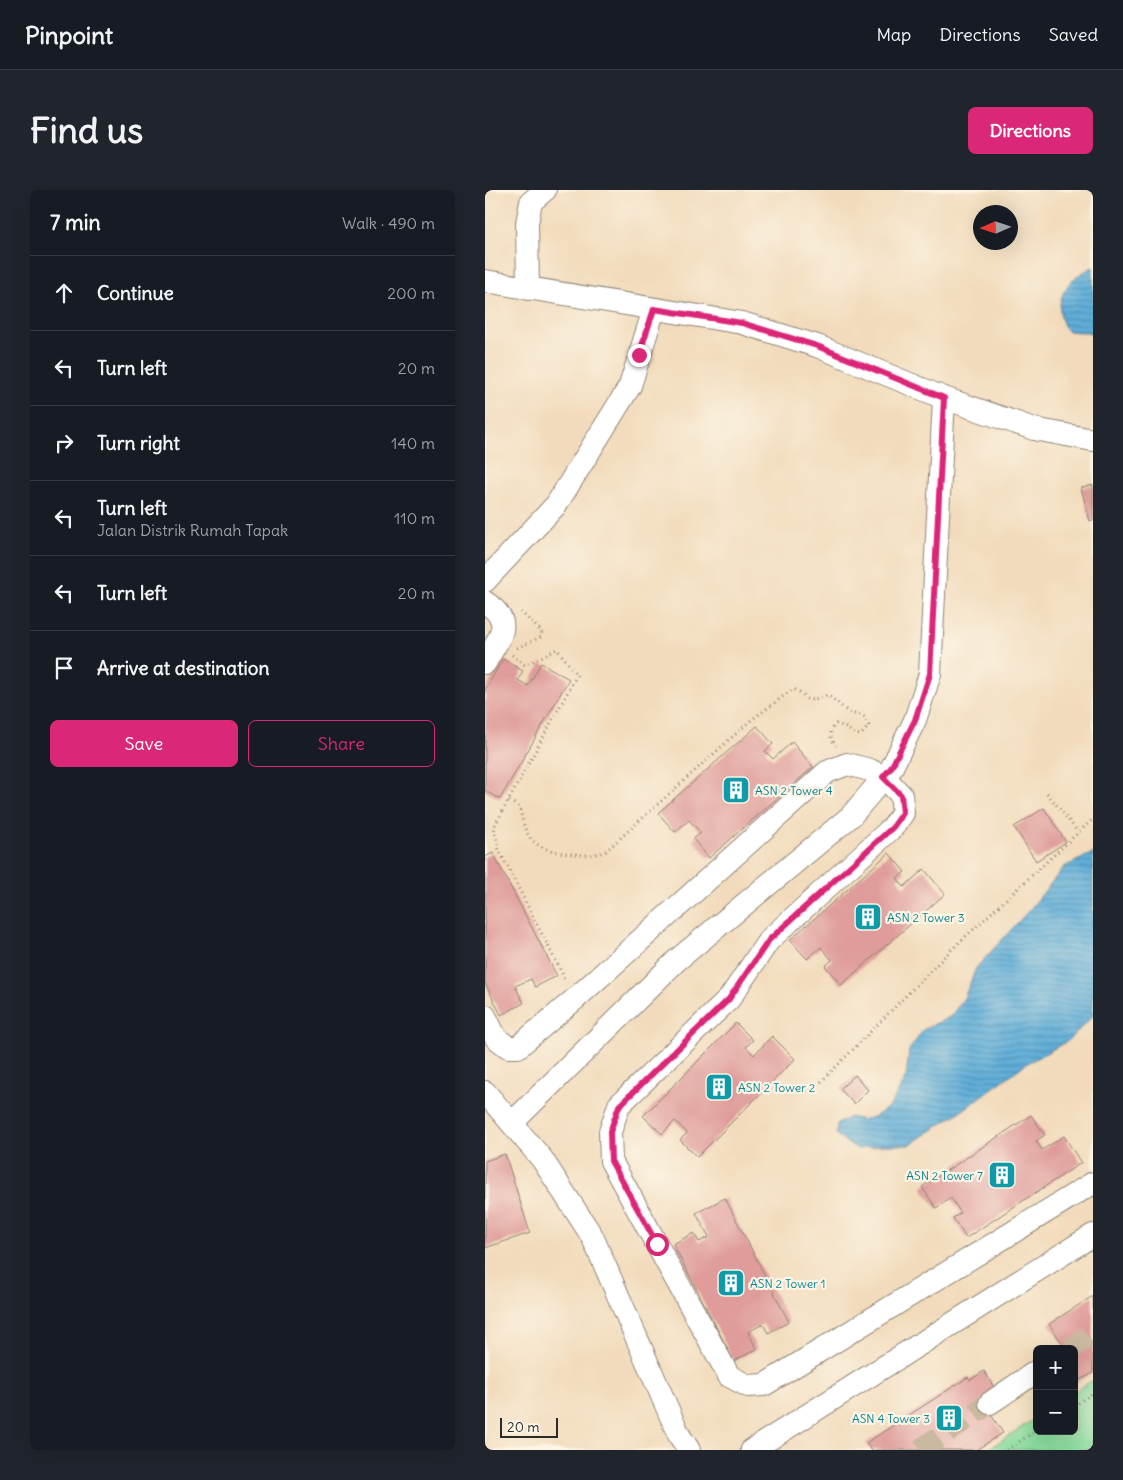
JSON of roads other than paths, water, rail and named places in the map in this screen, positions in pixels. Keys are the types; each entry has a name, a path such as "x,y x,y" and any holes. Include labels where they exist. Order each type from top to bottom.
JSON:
{"street":[{"path":"528,289 527,223 531,202 545,190"},
{"path":"485,281 751,326 817,346 944,398 1034,429 1093,440"},
{"path":"485,581 556,505 625,395 630,386 654,309"},
{"path":"513,1122 676,961 851,816 891,768 915,720 930,674 944,398"},
{"path":"485,602 494,608 503,620 503,630 485,663"},
{"path":"485,1016 496,1038 508,1047 518,1047 575,999 827,772 847,764 870,770 883,777 901,795 903,813 893,827 769,940 729,999 619,1106 610,1132 611,1161 729,1376 748,1386 764,1385 1093,1183"},
{"path":"485,1092 513,1122 542,1159 592,1236 679,1435 689,1450"},
{"path":"752,1450 1093,1235"},
{"path":"990,1403 1033,1374"}],"water":[{"path":"1093,267 1093,333 1067,331 1060,311 1063,293 1075,278"},
{"path":"1093,853 1093,1016 1068,1041 1024,1065 966,1108 909,1145 882,1145 858,1149 836,1134 837,1124 850,1117 863,1120 876,1116 890,1106 906,1077 909,1050 924,1029 950,1017 964,998 976,968 1031,908 1064,867"}],"tunnel":[{"path":"1076,1345 1093,1334"},
{"path":"920,1450 990,1403"}],"place":[{"name":"ASN 2 Tower 4","path":"736,790"},
{"name":"ASN 2 Tower 3","path":"868,917"},
{"name":"ASN 2 Tower 2","path":"719,1087"},
{"name":"ASN 2 Tower 7","path":"1002,1175"},
{"name":"ASN 2 Tower 1","path":"731,1283"},
{"name":"ASN 4 Tower 3","path":"949,1418"}]}
